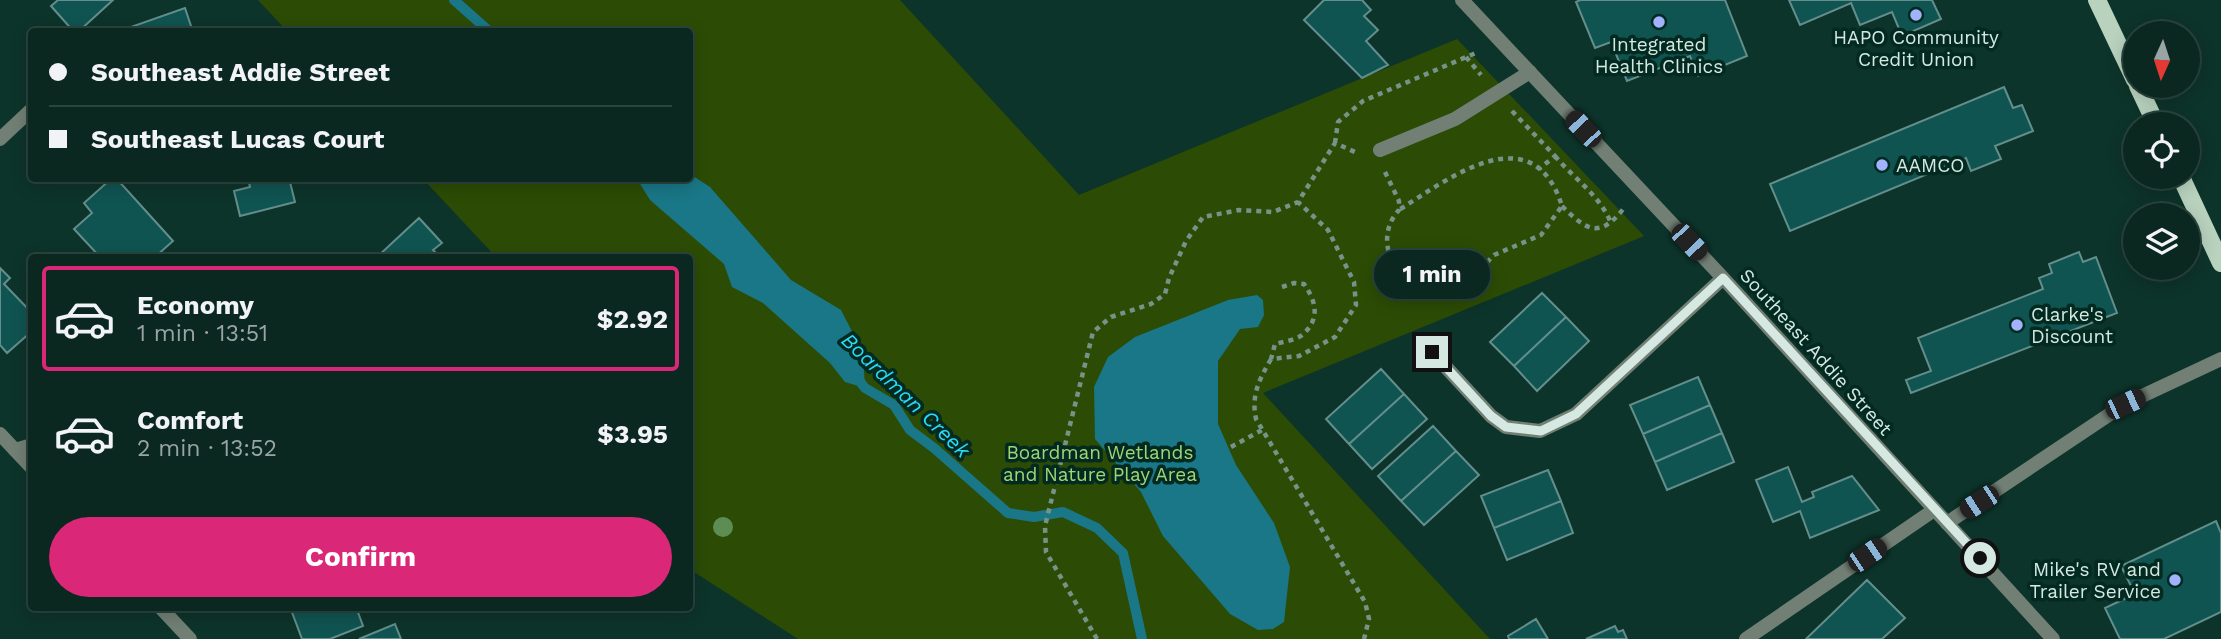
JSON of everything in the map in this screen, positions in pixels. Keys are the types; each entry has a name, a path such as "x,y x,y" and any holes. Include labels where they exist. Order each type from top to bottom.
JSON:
{"main road":[{"path":"2096,0 2123,55"},
{"path":"2187,189 2221,263"}],"street":[{"name":"Southeast Addie Street","path":"1462,0 1723,278 2053,639"},
{"path":"1380,150 1455,119 1530,72"},
{"path":"0,139 28,113"},
{"path":"1432,352 1491,416 1506,427 1541,431 1576,414 1723,278"},
{"path":"1947,523 2125,404 2221,359"},
{"path":"0,434 28,464"},
{"path":"15,450 28,445"},
{"path":"1746,639 1934,510"},
{"path":"164,611 190,639"}],"path":[{"path":"1097,639 1046,552 1045,526 1093,332 1111,317 1151,304 1165,294 1168,278 1186,241 1203,217 1239,210 1273,212 1298,202 1335,143 1338,122 1363,101 1502,42"},
{"path":"1335,143 1356,152 1380,150 1391,189 1399,201 1399,210"},
{"path":"1555,156 1587,186 1605,210 1611,224"},
{"path":"1562,206 1541,235 1494,255 1475,275 1457,274 1432,284 1415,286 1402,278 1387,250 1391,219 1399,210 1438,184 1477,165 1503,158 1519,157 1543,172 1558,193 1562,206 1587,227 1603,229 1611,224 1639,188"},
{"path":"1272,359 1299,356 1335,337 1356,305 1354,282 1328,230 1298,202"},
{"path":"1282,287 1294,282 1304,284 1314,299 1315,316 1301,335 1275,344 1272,359 1256,384 1253,405 1256,419 1365,602 1369,619 1364,639"},
{"path":"1231,447 1262,429"}],"green space":[{"name":"Boardman Wetlands and Nature Play Area","path":"258,0 900,0 1079,195 1457,39 1644,236 1263,393 1490,639 798,639 693,570 693,254 493,254 426,182 693,182 693,28 284,28"}],"water":[{"path":"693,176 710,187 791,280 841,310 863,353 865,388 845,382 830,363 763,303 732,287 724,264 650,200 639,182 693,182"},
{"path":"1257,295 1263,300 1264,315 1258,327 1240,329 1218,361 1218,424 1236,465 1274,523 1290,567 1284,622 1273,629 1258,630 1230,614 1163,536 1141,492 1095,439 1094,387 1108,357 1135,337 1228,300"}],"building":[{"path":"58,0 113,0 82,28 70,28 51,6"},
{"path":"1324,0 1362,0 1371,10 1364,16 1378,30 1366,41 1388,65 1362,78 1304,20"},
{"name":"Integrated Health Clinics","path":"1725,0 1747,56 1698,76 1690,56 1627,81 1611,42 1595,48 1576,2"},
{"name":"HAPO Community Credit Union","path":"1789,0 1932,0 1941,19 1902,36 1892,12 1860,25 1851,3 1800,25"},
{"path":"185,8 192,28 128,28"},
{"name":"AAMCO","path":"2004,87 2013,108 2022,105 2033,131 1995,146 2001,159 1971,171 1966,158 1790,231 1770,184"},
{"path":"108,182 120,182 173,241 158,254 97,254 74,229 92,213 84,203"},
{"path":"249,182 290,182 295,202 240,216 234,191 250,187"},
{"path":"419,218 442,243 433,250 437,254 380,254"},
{"name":"Clarke's Discount","path":"2079,252 2083,262 2096,257 2117,313 1911,393 1906,380 1931,371 1918,338 2043,289 2039,278 2052,273 2049,264"},
{"path":"0,268 10,278 4,284 28,309 28,335 7,353 0,345"},
{"path":"1542,293 1566,317 1514,366 1490,342"},
{"path":"1566,317 1589,341 1537,391 1514,366"},
{"path":"1381,369 1404,394 1349,444 1326,419"},
{"path":"1698,377 1710,405 1643,434 1630,405"},
{"path":"1404,394 1427,419 1372,469 1349,444"},
{"path":"1710,405 1722,433 1655,462 1643,434"},
{"path":"1433,426 1456,451 1401,501 1378,476"},
{"path":"1722,433 1734,462 1667,490 1655,462"},
{"path":"1456,451 1479,475 1424,525 1401,501"},
{"path":"1788,467 1802,502 1814,497 1812,492 1852,476 1879,510 1810,538 1800,511 1773,522 1756,480"},
{"path":"1548,470 1561,501 1494,528 1481,496"},
{"path":"1561,501 1573,533 1507,560 1494,528"},
{"name":"Mike's RV and Trailer Service","path":"2216,521 2221,533 2221,612 2164,639 2120,639 2105,608 2135,594 2121,566"},
{"path":"1867,580 1905,618 1882,639 1806,639"},
{"path":"292,611 357,611 363,626 330,639 302,639"},
{"path":"1536,619 1548,639 1509,639 1508,636"},
{"path":"395,624 401,639 359,639"},
{"path":"1615,626 1618,632 1623,630 1627,639 1586,639"}],"waterway":[{"name":"Boardman Creek","path":"454,0 486,28"},
{"name":"Boardman Creek","path":"858,379 865,388 894,405 910,430 1008,513 1034,517 1063,512 1097,528 1123,553 1142,639"}],"place":[{"name":"HAPO Community Credit Union","path":"1916,15"},
{"name":"Integrated Health Clinics","path":"1659,22"},
{"name":"AAMCO","path":"1882,165"},
{"name":"Clarke's Discount","path":"2017,325"},
{"name":"Mike's RV and Trailer Service","path":"2175,580"}],"route":[{"path":"1432,352 1491,416 1506,427 1522,431 1541,431 1576,414 1723,278 1980,558"}]}
